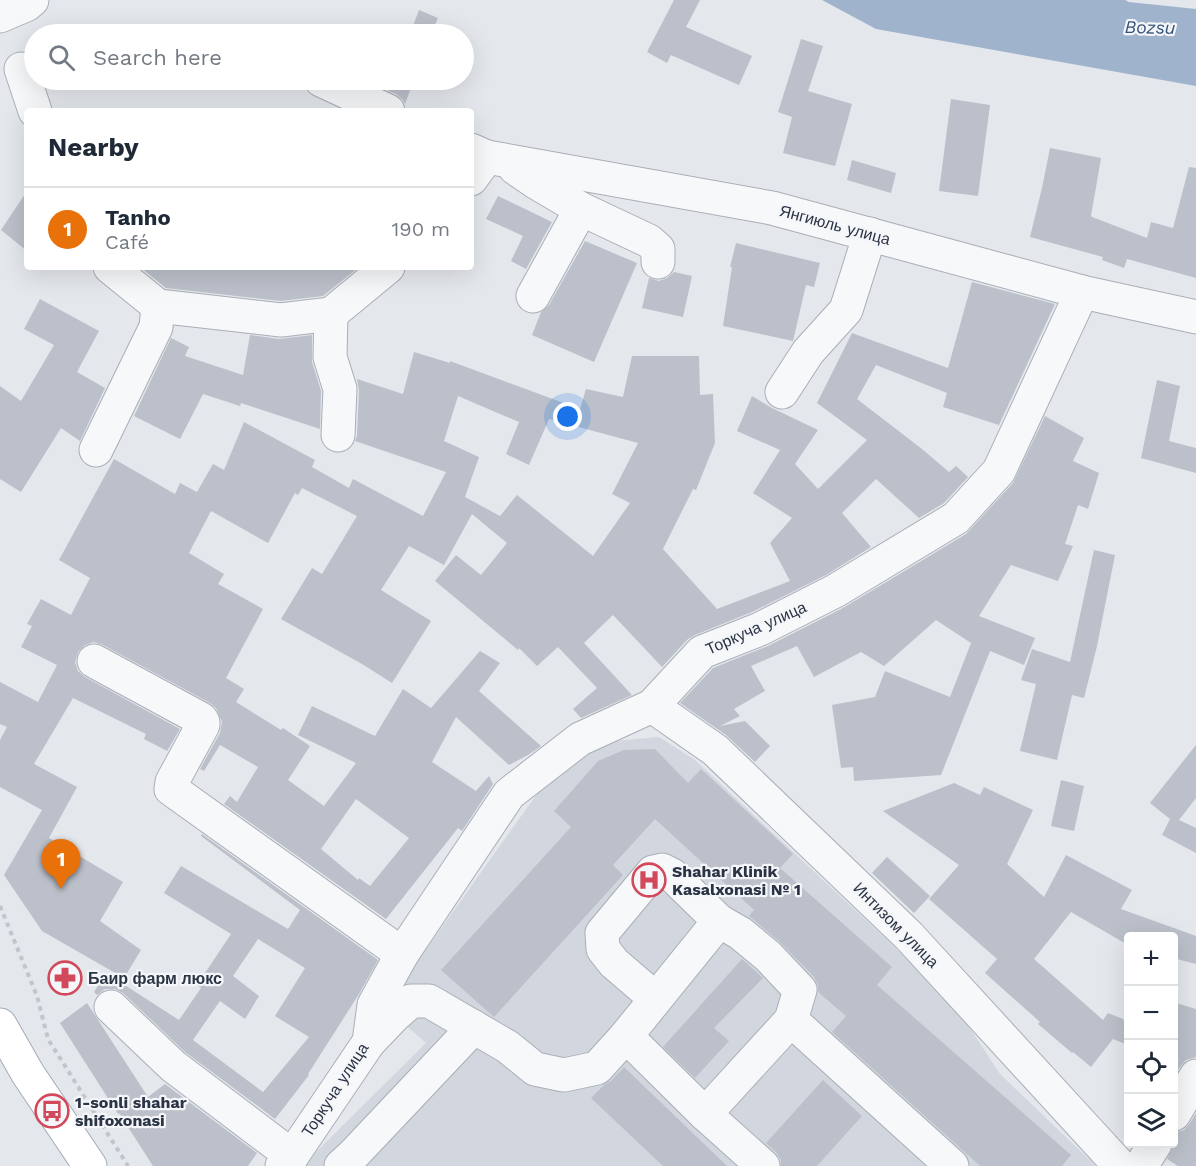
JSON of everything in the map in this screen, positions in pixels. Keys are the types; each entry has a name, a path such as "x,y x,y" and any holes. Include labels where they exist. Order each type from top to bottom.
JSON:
{"main road":[{"path":"0,1025 34,1083 90,1166"}],"street":[{"path":"0,16 32,0"},
{"path":"27,90 34,108"},
{"path":"343,90 382,108"},
{"path":"483,162 537,183 581,209 649,241 658,249 658,262"},
{"name":"Янгиюль улица","path":"483,162 772,208 1082,292 1196,317"},
{"path":"533,296 581,209"},
{"path":"782,392 808,352 846,310 870,234"},
{"path":"114,270 158,306 281,320 331,314 384,270"},
{"name":"Торкуча улица","path":"287,1161 369,1042 374,1005 402,954 509,794 580,739 652,706 702,652 760,629 835,591 956,518 999,471 1082,292"},
{"path":"96,450 156,327 158,306"},
{"path":"331,314 330,357 340,389 338,435"},
{"path":"94,662 203,722 172,782 171,789 402,954"},
{"name":"Интизом улица","path":"652,706 715,750 909,936 1120,1166"},
{"path":"656,999 614,963 603,949 602,933 653,872 662,870 672,875 719,921 741,933 759,948 800,990 791,1020 705,1114"},
{"path":"369,1042 411,1001 429,1001 508,1047 535,1069 564,1075 597,1068 626,1036 719,921"},
{"path":"111,1007 173,1066 287,1161"},
{"path":"791,1020 952,1166"},
{"path":"341,1166 474,1027"},
{"path":"626,1036 705,1114 763,1166"},
{"path":"1178,1106 1196,1076"},
{"path":"1141,1166 1152,1148"}],"path":[{"path":"0,906 37,996 48,1039 128,1166"}],"shaded area":[{"name":"Shahar Klinik Kasalxonasi № 1","path":"659,737 695,760 952,1001 1000,1074 1096,1166 302,1166 426,1043 385,1007 564,756 615,741"}],"water":[{"name":"Bozsu","path":"822,0 1125,0 1196,9 1196,86 876,29"}],"building":[{"path":"674,0 700,0 686,27 752,56 739,85 671,55 667,63 647,52"},
{"path":"419,10 438,18 435,24 414,24"},
{"path":"801,39 823,46 808,91 852,104 835,166 783,153 792,117 778,112"},
{"path":"410,90 405,104 396,94 388,91"},
{"path":"951,99 990,105 978,196 939,191"},
{"path":"1050,148 1101,158 1091,216 1147,238 1151,222 1173,228 1189,167 1196,168 1196,278 1127,259 1124,268 1102,260 1103,257 1030,237"},
{"path":"852,160 896,173 891,193 847,180"},
{"path":"24,196 24,249 1,230"},
{"path":"498,196 552,222 526,269 511,261 523,236 486,219"},
{"path":"585,241 637,263 594,362 532,335 541,312 549,305"},
{"path":"736,243 820,263 814,287 806,285 793,341 723,326 732,267 730,267"},
{"path":"144,270 355,270 323,296 281,301 166,288"},
{"path":"674,272 692,276 683,317 642,308 649,278 659,281"},
{"path":"972,282 1055,304 999,425 943,407 947,393 876,365 857,399 949,472 956,466 968,477 944,503 919,518 876,479 842,513 871,547 826,575 752,612 688,639 662,667 613,615 584,643 632,695 581,718 573,709 597,688 558,647 537,666 519,648 518,650 435,581 456,555 481,575 507,543 472,514 444,565 409,546 381,590 431,621 392,683 281,619 312,568 322,574 357,516 302,488 298,495 295,493 268,543 211,511 189,553 224,574 218,584 263,609 226,678 244,689 236,702 310,746 288,780 324,806 356,763 298,735 312,706 375,736 403,689 431,708 480,651 500,663 479,691 541,746 509,765 456,717 432,762 476,791 489,776 493,784 462,831 458,828 386,919 224,804 230,796 237,802 258,767 220,745 204,771 200,769 220,733 222,722 216,708 94,642 85,645 78,652 75,662 78,671 180,729 167,751 144,739 146,734 73,698 34,764 77,787 49,838 123,882 100,921 141,950 124,978 42,931 4,875 42,810 0,787 0,740 7,727 0,724 0,682 38,702 57,665 21,647 32,626 27,624 41,599 71,615 90,578 59,560 114,459 175,494 180,483 197,492 213,464 224,470 244,422 315,460 312,467 349,488 353,479 423,516 446,472 355,441 359,390 357,379 403,394 414,352 450,363 450,361 580,409 586,389 623,397 632,356 699,356 700,395 713,394 715,443 696,490 693,489 663,549 717,609 790,581 770,543 792,518 753,493 780,450 737,431 752,396 818,430 795,464 818,489 867,440 817,403 852,333 948,368","holes":["458,396 519,422 506,454 529,465 549,419 638,443 612,494 630,503 593,556 517,495 500,516 465,497 479,457 444,441","356,799 409,838 370,886 359,878 358,880 321,849"]},
{"path":"40,299 99,331 77,372 105,388 80,441 61,428 21,492 0,479 0,386 21,401 54,345 24,329"},
{"path":"250,335 279,339 312,335 312,362 321,391 320,429 241,403 240,406 203,394 180,439 134,416 171,338 189,347 185,356 243,375"},
{"path":"1157,380 1180,386 1169,441 1196,448 1196,473 1141,458"},
{"path":"1045,416 1084,438 1073,461 1099,473 1088,509 1078,505 1065,544 1073,546 1058,581 1011,565 979,616 1035,638 1024,665 990,651 941,775 854,781 853,767 841,768 832,705 875,697 885,671 950,697 971,643 936,620 884,666 861,652 814,677 797,646 751,666 765,691 734,709 740,716 720,726 745,721 770,746 755,762 726,735 680,703 713,668 768,646 843,608 966,534 1013,483"},
{"path":"1094,550 1115,555 1084,698 1072,695 1057,760 1020,751 1036,684 1021,680 1032,649 1070,662"},
{"path":"1196,745 1196,798 1179,820 1196,828 1196,853 1162,835 1170,819 1150,803"},
{"path":"655,749 688,783 701,769 793,854 780,868 892,967 877,985 1071,1155 1062,1166 980,1166 832,1032 846,1016 818,992 818,985 814,977 780,942 749,916 754,910 655,819 613,865 623,875 494,1017 441,970 571,827 554,811 598,761 624,750"},
{"path":"1061,780 1084,786 1074,831 1051,826"},
{"path":"954,783 980,795 984,787 1033,810 1007,864 1044,897 1066,855 1132,890 1121,909 1196,936 1196,964 1178,959 1178,932 1124,932 1124,943 1071,912 1034,959 1103,1020 1108,1013 1124,1019 1124,1043 1113,1039 1091,1067 1038,1024 1040,1022 985,973 997,959 929,899 959,865 883,811"},
{"path":"202,834 378,960 309,1075 275,1119 185,1052 123,993 115,989 105,989 97,995 94,992 106,973 179,1020 201,988 197,985 231,934 164,893 181,866 288,929 300,910 201,836","holes":["258,939 305,968 275,1016 309,1037 263,1092 193,1040 220,1001 245,1019 259,996 233,976"]},
{"path":"887,857 930,896 914,913 872,873"},
{"path":"742,959 763,978 714,1028 729,1041 695,1078 663,1047"},
{"path":"87,1003 148,1097 165,1084 257,1153 248,1166 153,1166 60,1023"},
{"path":"1178,1004 1196,1009 1196,1057 1186,1060 1178,1070"},
{"path":"624,1067 727,1166 663,1166 591,1098"},
{"path":"823,1080 862,1116 817,1166 781,1166 781,1160 776,1152 766,1143"},
{"path":"1196,1113 1196,1166 1178,1166 1167,1159 1172,1148 1178,1148 1178,1132 1184,1130"}],"place":[{"name":"Shahar Klinik Kasalxonasi № 1","path":"649,880"},
{"name":"Tanho","path":"61,889"},
{"name":"Баир фарм люкс","path":"65,978"},
{"name":"1-sonli shahar shifoxonasi","path":"52,1111"}]}
